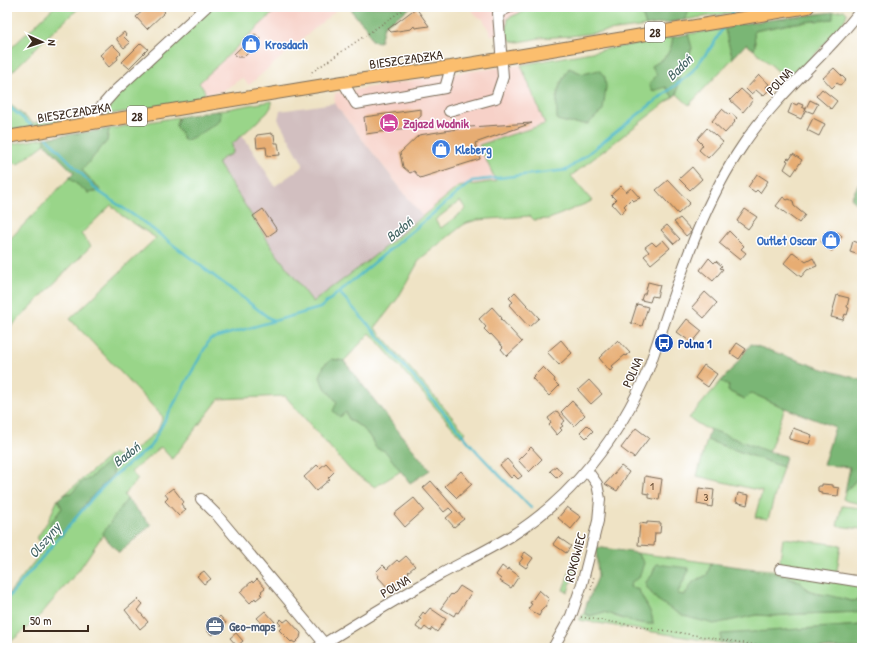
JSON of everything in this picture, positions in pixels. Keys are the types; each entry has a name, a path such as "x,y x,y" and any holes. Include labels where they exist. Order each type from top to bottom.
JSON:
{"main road":[{"name":"BIESZCZADZKA","path":"7,137 343,82 451,67 808,7"}],"street":[{"path":"86,124 114,91 206,7"},
{"path":"449,111 496,98 503,77 500,58 498,13 510,7"},
{"name":"POLNA","path":"320,646 440,574 486,550 532,522 564,494 587,470 614,432 641,388 693,245 710,205 743,143 778,100 838,37 862,8"},
{"path":"343,82 356,104 445,88 451,67"},
{"name":"ROKOWIEC","path":"553,648 571,616 582,584 598,521 600,499 597,484 587,470"},
{"path":"201,499 221,520 320,646"},
{"path":"780,569 862,582"}],"path":[{"path":"308,88 312,72 407,7"},
{"path":"571,616 775,648"}],"shaded area":[{"path":"279,7 331,7 335,11 249,85 242,78 221,92 205,94 205,91 199,83"},
{"path":"470,7 534,7 508,18 507,33 491,35 483,19 477,17"},
{"path":"521,65 545,124 479,145 496,181 458,187 422,216 334,103 335,93 463,72"},
{"path":"334,103 422,216 368,261 313,302 275,252 218,163 221,159 233,153 232,144 241,136 245,139 275,186 302,167 303,164 278,119 280,111"}],"green space":[{"path":"54,7 80,7 7,77 7,52"},
{"path":"212,7 279,7 199,83 205,94 198,100 105,115 103,110"},
{"path":"352,7 410,8 384,26 380,42 372,41 367,28 352,12"},
{"path":"534,7 640,7 646,26 571,36 540,38 519,42 512,41 506,36 508,18"},
{"path":"640,7 691,7 684,20 646,26"},
{"path":"691,7 767,7 684,20"},
{"path":"844,10 847,13 842,24 792,80 787,79 754,50 754,31 795,23 832,19 833,12"},
{"path":"833,12 833,19 795,23 754,31 754,50 746,44 733,58 725,29 735,25 754,22"},
{"path":"725,29 733,58 689,105 677,94 679,73 692,49 688,34"},
{"path":"688,34 692,48 679,73 677,94 673,97 666,87 652,91 649,84 657,75 652,66 667,54 671,47 673,37"},
{"path":"673,37 671,47 667,54 652,66 657,75 652,91 666,87 673,97 571,176 592,201 549,219 534,220 530,216 477,220 463,225 420,259 398,298 375,328 465,432 461,437 370,333 344,361 332,359 323,385 346,412 349,420 359,425 366,431 376,448 385,450 401,471 375,487 351,471 285,396 219,399 172,459 161,447 131,472 138,479 124,495 127,499 79,570 36,620 7,645 7,596 45,548 37,538 48,521 58,499 62,508 50,522 86,503 113,474 113,469 109,462 89,479 82,482 72,493 65,494 113,453 123,460 158,430 163,417 70,319 156,238 121,215 111,205 81,234 91,246 7,331 7,283 9,280 7,278 7,242 69,178 88,193 101,191 82,170 107,141 109,129 178,117 176,126 221,113 216,111 272,101 271,107 267,113 232,144 233,153 221,159 218,163 275,252 313,302 368,261 458,187 496,181 479,145 545,124 521,65","holes":["569,68 583,74 556,98 560,84","460,201 466,209 441,228 435,220"]},
{"path":"569,68 583,74 599,70 605,77 606,87 603,110 588,124 568,123 557,120 559,88"},
{"path":"7,102 33,123 58,118 59,122 7,131"},
{"path":"216,111 221,113 220,121 200,134 185,141 176,125 179,117"},
{"path":"109,129 107,141 82,170 101,191 88,193 69,178 74,173 45,144 45,138"},
{"path":"45,138 45,144 18,164 7,162 7,145"},
{"path":"862,178 862,210 851,198"},
{"path":"751,344 823,369 862,380 862,430 858,452 860,467 862,467 862,479 857,479 845,492 850,467 823,465 835,427 751,393 745,399 728,391 729,386 721,381 734,367"},
{"path":"332,359 344,361 430,470 410,483 385,451 376,448 366,431 359,425 349,420 346,412 340,417 333,411 337,402 323,385 320,377 324,365"},
{"path":"721,381 729,386 728,391 745,399 751,393 785,408 769,452 703,427 689,418"},
{"path":"710,429 769,452 786,456 783,467 707,440"},
{"path":"862,430 862,467 860,467 858,452"},
{"path":"707,440 783,467 768,519 755,517 762,491 697,476"},
{"path":"109,461 113,469 113,474 86,503 62,536 51,536 50,522 62,508 58,499 65,494 72,493 82,482 89,479"},
{"path":"857,479 862,479 862,504 843,499 845,492"},
{"path":"127,499 151,525 119,553 102,534"},
{"path":"842,506 862,508 862,529 837,526"},
{"path":"783,538 841,545 836,576 779,567"},
{"path":"579,546 582,546 568,592 563,590"},
{"path":"596,547 637,553 644,563 639,578 631,582 630,587 639,590 650,611 653,624 634,622 604,612 590,616 584,613 598,577"},
{"path":"637,553 711,563 707,575 693,582 685,595 677,594 688,572 652,575 646,582 646,586 656,599 683,616 742,617 757,615 773,616 862,612 862,625 721,635 721,643 579,620 584,613 590,616 604,612 634,622 653,624 650,611 639,590 630,587 631,582 644,563"},
{"path":"711,563 747,568 762,572 770,572 784,576 799,581 807,589 818,594 852,601 862,599 862,612 773,616 757,615 714,624 683,616 656,599 646,586 646,582 652,575 656,564 688,568 688,572 677,594 685,595 693,582 707,575"},
{"path":"747,568 772,570 862,584 862,599 853,601 844,600 811,591 792,578"},
{"path":"862,625 862,648 759,648 721,643 721,634"}],"building":[{"path":"147,7 160,7 165,12 147,29 136,17"},
{"path":"416,8 429,26 415,28 414,26 411,29 391,32 388,29"},
{"path":"124,32 126,35 124,37 130,43 124,48 117,38"},
{"path":"255,34 261,40 244,57 238,57 234,54"},
{"path":"141,43 148,49 129,68 122,62"},
{"path":"112,44 121,53 117,57 118,59 109,67 100,55"},
{"path":"834,68 846,80 840,85 837,83 832,88 823,78"},
{"path":"759,75 769,84 766,87 769,90 763,96 756,90 751,94 746,89"},
{"path":"741,89 753,100 743,112 730,100"},
{"path":"822,89 837,101 831,109 816,96"},
{"path":"810,100 818,104 813,113 805,110"},
{"path":"792,103 803,105 802,107 806,109 801,119 788,113"},
{"name":"Zajazd Wodnik","path":"421,109 421,116 408,128 366,134 364,117"},
{"path":"722,109 729,115 731,113 737,118 725,133 712,121"},
{"path":"813,118 825,124 819,136 807,130"},
{"name":"Kleberg","path":"532,123 475,143 480,159 420,178 414,171 410,173 403,167 400,153 419,135 470,127"},
{"path":"707,128 723,142 708,158 699,150 703,145 697,139"},
{"path":"272,133 272,135 274,134 275,143 278,143 280,155 267,156 266,147 257,148 256,137 257,135"},
{"path":"793,154 802,160 792,175 784,169 788,161 786,160 788,158 790,159"},
{"path":"692,167 702,179 690,190 679,179"},
{"path":"757,174 768,181 760,193 757,190 755,192 748,187"},
{"path":"668,180 690,203 678,214 656,190"},
{"path":"621,186 626,192 631,188 640,198 633,201 631,199 624,206 626,208 621,214 612,204 616,200 611,195"},
{"path":"783,197 787,200 789,199 793,201 794,206 805,215 799,223 776,206"},
{"path":"263,209 277,230 267,237 253,216"},
{"path":"745,209 757,217 748,229 737,221"},
{"path":"680,218 692,231 686,236 674,222"},
{"path":"667,225 680,239 674,244 661,230"},
{"path":"829,230 836,234 837,232 842,236 832,251 827,248 828,246 821,242"},
{"path":"729,231 744,246 741,249 746,253 740,260 719,243"},
{"path":"663,240 670,248 651,264 644,256 649,252 645,247 652,242 656,246"},
{"path":"853,241 862,244 862,256 850,252"},
{"path":"793,252 806,262 813,258 817,266 807,270 801,277 784,263"},
{"path":"709,258 714,263 716,261 722,266 720,268 723,269 713,281 700,270"},
{"path":"648,282 660,285 657,297 652,296 650,302 641,300 643,294 645,294"},
{"path":"515,292 539,318 529,327 509,305 513,302 509,298"},
{"path":"705,292 717,303 704,318 692,307"},
{"path":"837,295 849,298 847,307 849,308 847,315 845,314 843,320 831,317"},
{"path":"637,304 648,307 642,326 631,323"},
{"path":"492,307 522,342 507,356 501,349 503,347 484,329 486,327 479,319"},
{"path":"687,319 702,331 692,343 677,332"},
{"path":"561,340 572,353 559,365 547,352"},
{"path":"618,340 630,353 626,356 625,355 612,366 614,368 610,371 599,358"},
{"path":"737,343 746,349 739,359 730,353"},
{"path":"704,365 717,374 708,387 695,378"},
{"path":"543,367 555,379 554,381 559,386 549,396 532,378"},
{"path":"589,380 602,394 591,404 578,390"},
{"path":"572,401 585,415 574,426 561,412"},
{"path":"557,411 565,421 561,424 563,426 560,428 562,430 557,435 549,425 551,423 548,418"},
{"path":"587,425 593,431 586,438 580,432"},
{"path":"636,428 649,438 634,458 621,448"},
{"path":"793,428 812,435 809,444 789,439 789,435 791,435"},
{"path":"531,447 542,459 529,472 518,460"},
{"path":"507,459 522,476 518,479 514,475 511,478 500,465"},
{"path":"326,463 334,472 328,478 330,479 316,491 304,477 317,465 320,468"},
{"path":"556,466 562,473 557,478 550,471"},
{"path":"621,466 629,472 617,491 605,484"},
{"path":"461,471 472,484 457,498 445,486"},
{"path":"645,476 662,479 659,500 649,498 649,494 643,493"},
{"path":"431,481 464,519 454,527 446,518 453,512 449,508 444,512 423,488"},
{"path":"822,484 833,485 833,487 839,488 838,496 821,494 821,492 818,491 818,486 822,486"},
{"path":"173,488 184,502 181,504 186,510 179,516 165,501 168,498 165,494"},
{"path":"699,488 714,490 712,507 697,504"},
{"path":"738,493 749,495 747,505 736,502"},
{"path":"414,498 424,510 405,527 394,514"},
{"path":"567,507 581,517 571,529 558,518"},
{"path":"647,522 661,523 660,533 655,533 654,546 638,545 640,523 647,524"},
{"path":"558,537 571,546 566,553 553,544"},
{"path":"525,552 533,558 526,568 519,563"},
{"path":"406,556 415,566 390,590 378,577 379,576 376,572 383,565 387,569 397,560 399,562"},
{"path":"502,566 507,570 508,568 519,576 511,588 500,581 501,579 496,575"},
{"path":"204,571 211,579 204,584 197,576"},
{"path":"257,579 265,588 261,591 262,592 260,594 262,595 256,600 255,598 250,603 240,592 252,581 253,583"},
{"path":"460,586 471,593 458,613 456,612 454,616 441,608 451,594 452,595 455,593"},
{"path":"539,590 549,599 545,607 540,611 539,616 528,609 532,604 530,603"},
{"path":"138,599 143,604 138,610 148,622 140,629 125,610"},
{"path":"430,608 446,619 437,632 432,628 430,631 425,627 422,631 416,627 423,612 425,614"},
{"path":"265,611 275,622 267,629 257,618"},
{"path":"220,616 226,623 212,635 206,628 211,620 215,617 217,619"},
{"path":"281,619 284,622 288,619 301,633 300,638 295,643 292,641 291,642 279,630 281,628 279,626 281,625 278,622"},
{"path":"236,633 243,641 237,646 230,638"}],"waterway":[{"name":"Badoń","path":"730,17 736,7"},
{"name":"Badoń","path":"7,599 96,494 116,474 150,447 210,339 320,308 472,181 567,170 690,74 713,45 725,24"},
{"path":"7,105 32,126"},
{"path":"47,138 98,191 142,221 273,321"},
{"path":"339,292 479,454 531,508"}],"place":[{"name":"Krosdach","path":"251,44"},
{"name":"Zajazd Wodnik","path":"389,123"},
{"name":"Kleberg","path":"441,149"},
{"name":"Outlet Oscar","path":"831,240"},
{"name":"Polna 1","path":"664,343"},
{"name":"Geo-maps","path":"215,626"}],"water label":[{"name":"Olszyny","path":"44,540"}]}
